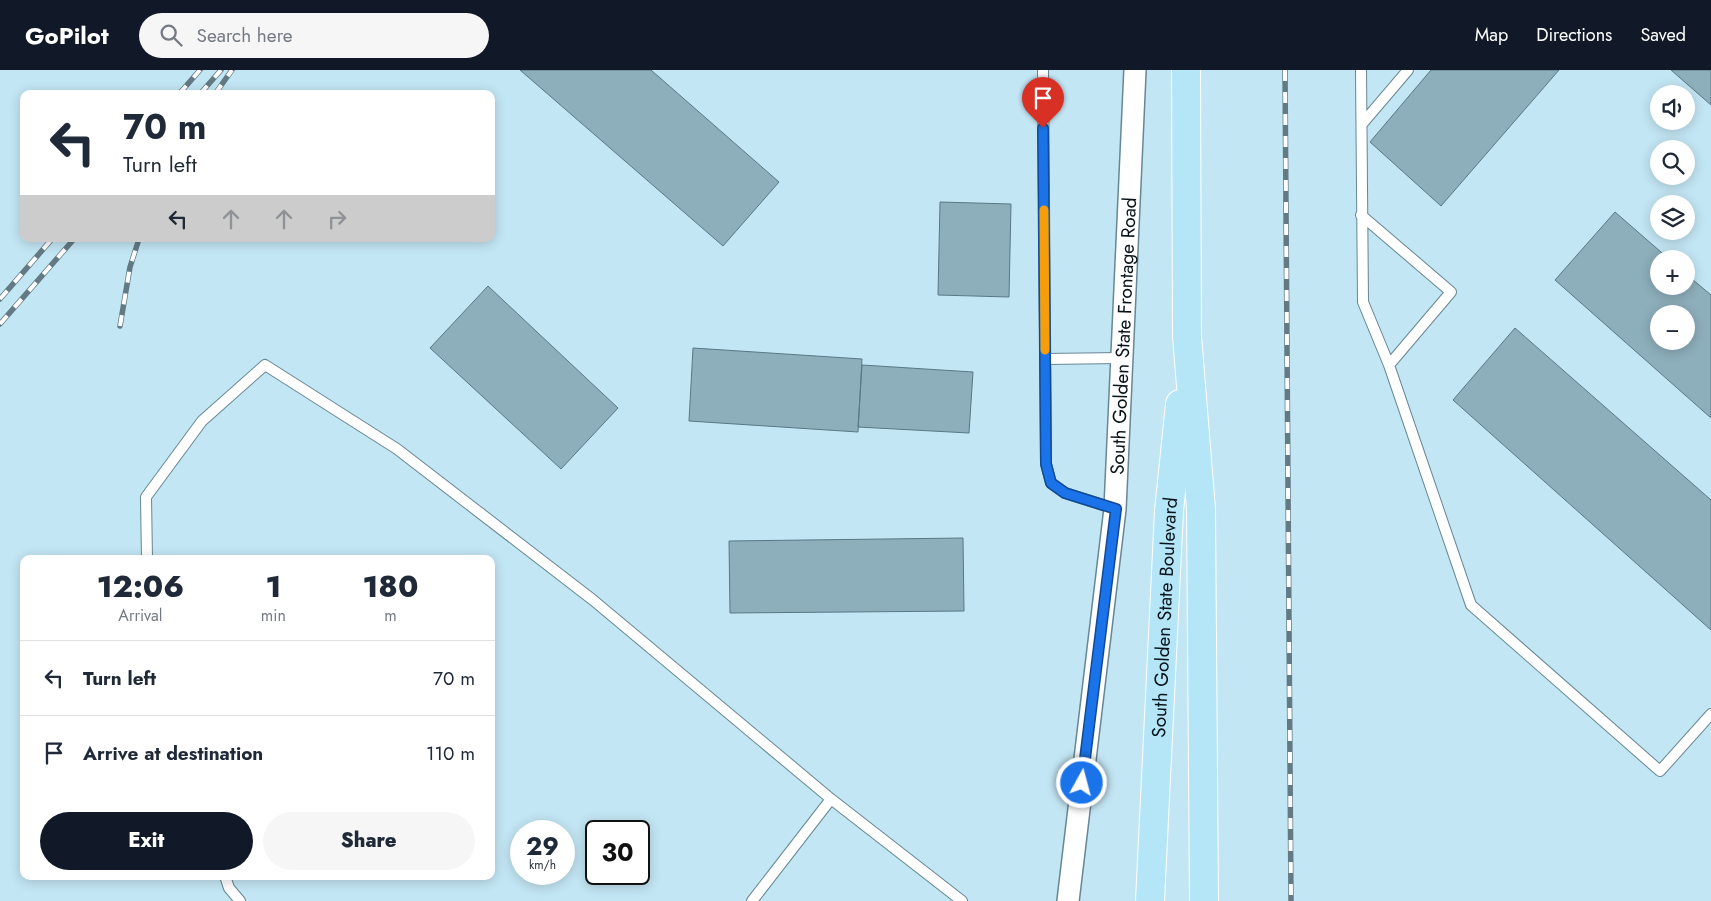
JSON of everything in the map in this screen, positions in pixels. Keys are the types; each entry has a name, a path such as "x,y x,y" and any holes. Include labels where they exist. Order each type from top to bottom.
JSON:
{"main road":[{"name":"South Golden State Boulevard","path":"1186,70 1187,336 1201,509 1204,901"},
{"name":"South Golden State Boulevard","path":"1150,901 1169,511 1187,336"}],"street":[{"name":"South Golden State Frontage Road","path":"1068,901 1116,509 1134,70"}],"lane":[{"path":"1043,70 1046,464 1051,483 1065,493 1116,509"},
{"path":"1361,70 1363,302 1389,365 1471,605 1660,771 1711,714"},
{"path":"1362,124 1408,70"},
{"path":"1361,215 1451,292 1389,365"},
{"path":"1045,359 1122,358"},
{"path":"147,555 146,497 202,421 265,365 397,449 593,600 831,799 962,901"},
{"path":"752,901 831,799"},
{"path":"226,880 229,888 240,901"}],"building":[{"path":"520,70 651,70 779,182 723,246"},
{"path":"1431,70 1559,70 1441,206 1370,142"},
{"path":"1671,70 1711,70 1711,105 1695,91 1695,85 1688,85"},
{"path":"940,202 1011,204 1009,297 938,295"},
{"path":"1615,212 1659,250 1650,250 1650,295 1695,295 1695,282 1711,295 1711,418 1555,280"},
{"path":"488,286 618,408 561,469 430,348"},
{"path":"1515,328 1711,500 1711,630 1453,400"},
{"path":"693,348 862,359 858,432 689,421"},
{"path":"862,365 973,372 969,433 858,427"},
{"path":"963,538 964,611 730,613 729,541"}],"railway":[{"path":"182,90 200,70"},
{"path":"204,90 221,70"},
{"path":"218,90 232,70"},
{"path":"1285,70 1291,901"},
{"path":"0,299 49,242"},
{"path":"0,324 71,242"},
{"path":"120,326 130,267 138,242"}],"slow traffic":[{"path":"1044,210 1045,350"}],"route":[{"path":"1043,128 1046,464 1051,483 1065,493 1116,509 1082,783"}]}
